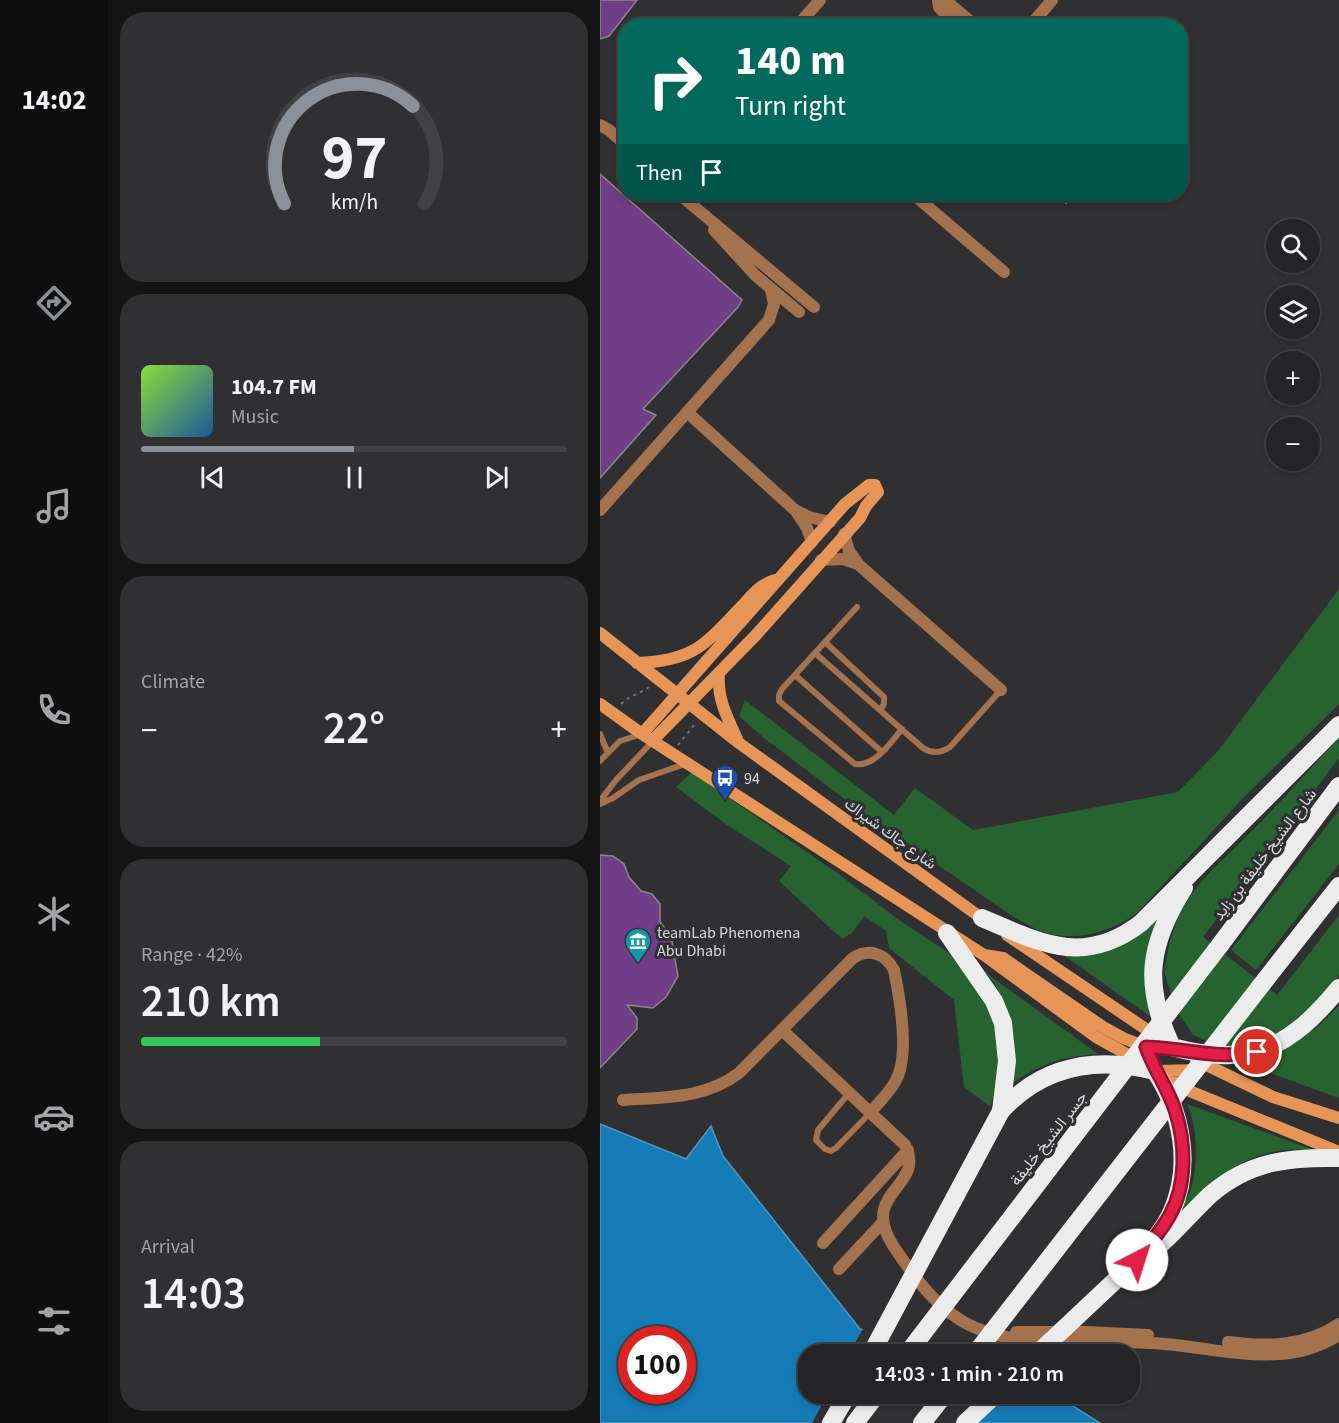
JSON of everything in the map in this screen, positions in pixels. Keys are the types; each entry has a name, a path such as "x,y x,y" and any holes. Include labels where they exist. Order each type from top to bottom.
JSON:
{"highway":[{"path":"982,918 1047,945 1073,948 1098,945 1121,937 1141,923 1339,725"},
{"name":"شارع الشيخ خليفة بن زايد","path":"1220,945 1339,786"},
{"path":"1196,869 1168,916 1159,940 1152,977 1156,1007 1172,1047 1216,1056 1257,1052 1285,1040 1302,1028 1339,988"},
{"path":"983,1344 1339,886"},
{"path":"947,933 994,1001 1003,1023 1007,1061 1001,1112"},
{"name":"جسر الشيخ خليفة","path":"914,1344 1220,945"},
{"path":"876,1344 1001,1112 1028,1087 1048,1075 1071,1067 1113,1064 1155,1071 1175,1109 1181,1137 1182,1167 1174,1220"},
{"path":"1048,1344 1137,1260 1158,1246 1174,1220 1230,1180 1251,1169 1293,1158 1339,1158"},
{"path":"831,1423 842,1404"},
{"path":"855,1423 869,1404"},
{"path":"922,1423 937,1404"},
{"path":"965,1423 985,1404"}],"street":[{"path":"804,18 820,0"},
{"path":"939,0 938,5 949,18"},
{"path":"945,0 966,18"},
{"path":"1037,18 1052,0"},
{"path":"600,125 618,138"},
{"path":"688,201 814,307"},
{"path":"921,201 1004,272"},
{"path":"600,510 769,320 780,315 799,312 771,289 721,238 701,212"},
{"path":"769,320 774,304 771,289"},
{"path":"687,412 796,511 807,528 812,542"},
{"path":"869,485 877,486 877,495 719,674 690,704 647,737 677,694 845,504 869,485"},
{"path":"796,511 830,522"},
{"path":"844,534 849,551 859,565 1001,690"},
{"path":"821,560 843,559 859,565"},
{"path":"637,663 660,661 695,651 708,641 756,590 780,579"},
{"name":"شارع جاك شيراك","path":"600,633 739,743 982,918 1172,1047 1274,1097 1339,1118"},
{"path":"719,674 718,689 721,704 739,743"},
{"path":"600,704 647,737 984,955 1096,1037 1192,1092 1339,1152"},
{"path":"623,1100 690,1095 721,1085 739,1073 853,958 870,952 887,960 894,970 903,1057 894,1084 871,1112"},
{"path":"984,955 1003,958 1103,1027 1123,1038 1146,1047 1172,1047 1192,1092"},
{"path":"1135,1021 1155,1071"},
{"path":"782,1030 902,1140 908,1150 910,1163 908,1169 888,1199 882,1221 839,1269"},
{"path":"1155,1071 1182,1069 1219,1071"},
{"path":"823,1243 908,1150"},
{"path":"862,1200 882,1221 893,1246 927,1293 951,1314 981,1330 1035,1341 1153,1343 1268,1354 1309,1348 1339,1335"},
{"path":"981,1330 1159,1335 1272,1346 1304,1340 1339,1324"}],"lane":[{"path":"857,607 780,692 779,701 851,762 860,765 868,764 882,752 902,729"},
{"path":"825,642 884,697 884,704 880,710"},
{"path":"815,653 927,751 946,750 1001,690"},
{"path":"795,675 882,752"},
{"path":"600,734 608,753"},
{"path":"600,761 620,741 647,737"},
{"path":"600,803 647,737"},
{"path":"600,803 613,798 631,783 688,763"},
{"path":"850,1092 818,1130 816,1140 821,1146 831,1151 836,1148 871,1112"}],"path":[{"path":"614,713 627,698 640,693 660,679"},
{"path":"672,753 695,724"}],"green space":[{"path":"1339,589 1339,704 1244,797 1136,914 1103,931 1090,934 1066,936 1053,934 1038,930 1015,918 871,819 764,738 739,716 745,700 894,815 915,788 973,830 1178,792 1218,751"},
{"path":"1339,738 1339,758 1203,937 1277,995 1339,915 1339,975 1334,985 1278,1036 1233,1052 1193,1035 1175,1008 1164,971 1170,941 1179,915 1208,874 1263,820"},
{"path":"692,772 837,873 906,925 957,958 975,975 1002,1032 996,1088 990,1106 964,1087 954,1000 889,948 886,931 864,916 852,933 842,939 779,881 791,866 727,825 676,787"},
{"path":"1339,810 1339,864 1256,970 1231,950"},
{"path":"1161,911 1154,1019 1062,954 1091,947"},
{"path":"986,973 1098,1054 1050,1063 1029,1072 1009,1086 1014,1061 1014,1035 1004,1002"},
{"path":"1339,1005 1339,1098 1248,1065 1284,1050 1321,1024"},
{"path":"1187,1104 1314,1150 1290,1150 1250,1159 1217,1180 1169,1224 1188,1196 1194,1175 1195,1137"}],"water":[{"path":"600,1124 686,1159 711,1126 723,1156 860,1329 922,1344 798,1344 798,1404 1070,1404 1100,1423 600,1423"}],"pier":[{"path":"864,1327 933,1344 855,1344"},
{"path":"822,1404 994,1404 974,1423 812,1423"}],"building":[{"path":"600,0 637,0 623,18 618,18 618,24 609,36 600,39"},
{"path":"600,174 618,190 618,201 630,201 742,300 643,409 656,415 600,478"},
{"name":"teamLab Phenomena Abu Dhabi","path":"600,855 613,856 624,864 629,877 641,891 652,894 660,904 660,922 671,936 678,976 666,997 653,1008 627,1005 637,1018 637,1029 600,1068"}],"place":[{"name":"94","path":"725,801"},
{"name":"teamLab Phenomena Abu Dhabi","path":"638,964"}],"route":[{"path":"1137,1260 1159,1233 1172,1212 1180,1183 1183,1152 1175,1109 1155,1071 1146,1047 1172,1047 1216,1056 1257,1052"}]}
